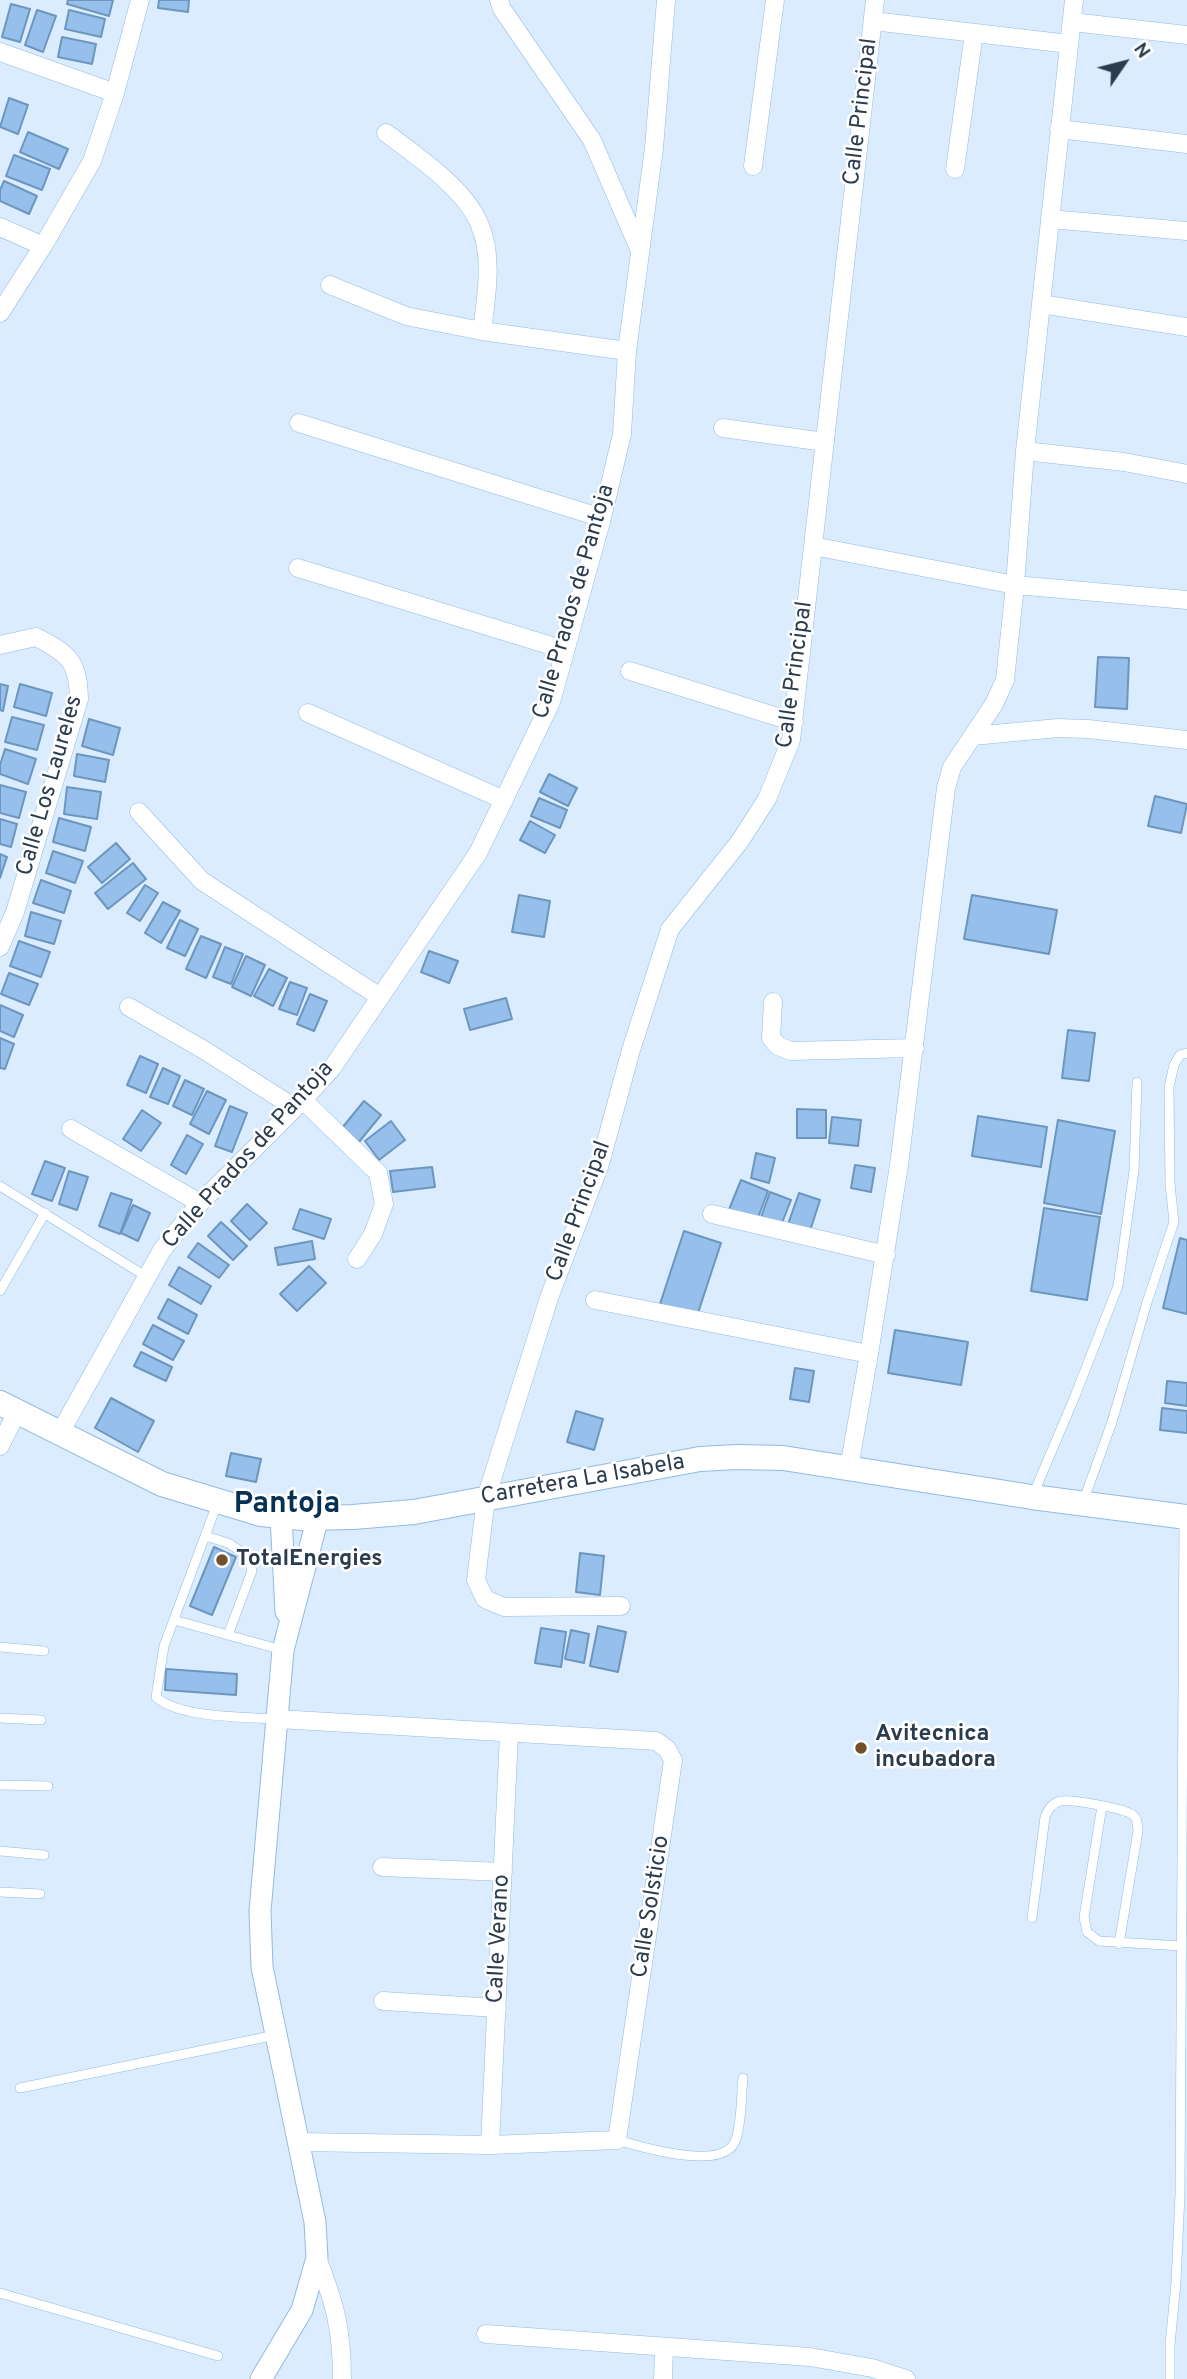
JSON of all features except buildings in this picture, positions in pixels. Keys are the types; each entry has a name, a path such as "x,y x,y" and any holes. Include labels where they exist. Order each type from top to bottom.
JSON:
{"main road":[{"name":"Carretera La Isabela","path":"9,1407 162,1484 261,1514 281,1516 318,1517 414,1512 700,1459 738,1457 783,1458 1032,1497 1185,1517"}],"street":[{"path":"0,313 92,161 115,93 140,0"},
{"path":"499,0 502,9 592,140 640,251"},
{"name":"Calle Prados de Pantoja","path":"60,1433 162,1250 200,1203 332,1068 478,853 551,702 602,518 622,434 627,351 654,148 666,0"},
{"path":"753,166 775,0"},
{"name":"Calle Principal","path":"621,1606 504,1607 485,1599 476,1580 476,1572 486,1499 550,1295 600,1164 631,1050 670,929 740,841 767,799 791,740 875,0"},
{"path":"849,1468 886,1255 915,1048 946,789 952,767 995,705 1005,680 1025,452 1074,0"},
{"path":"873,21 1069,44"},
{"path":"1072,22 1187,35"},
{"path":"955,169 974,33"},
{"path":"0,52 115,93"},
{"path":"1059,129 1187,144"},
{"path":"386,133 423,161 461,197 479,223 485,248 487,285 482,331"},
{"path":"1051,219 1187,231"},
{"path":"0,227 43,246"},
{"path":"330,285 406,316 482,331 627,351"},
{"path":"1041,304 1187,327"},
{"path":"299,423 602,518"},
{"path":"723,428 825,442"},
{"path":"1025,452 1124,462 1187,474"},
{"path":"813,546 1015,585 1187,600"},
{"path":"298,568 565,650"},
{"name":"Calle Los Laureles","path":"0,645 36,637 54,647 73,663 79,677 79,699 15,912 0,947"},
{"path":"630,671 794,722"},
{"path":"308,713 504,800"},
{"path":"973,736 1058,728 1187,740"},
{"path":"139,812 202,881 380,997"},
{"path":"773,1002 771,1038 778,1046 791,1051 915,1048"},
{"path":"129,1007 299,1104 378,1173 384,1204 373,1234 357,1259"},
{"path":"71,1129 200,1203"},
{"path":"712,1214 886,1255"},
{"path":"595,1300 869,1354"},
{"path":"0,1447 9,1407"},
{"path":"281,1516 285,1642 264,1854 260,1911 262,1968 315,2222 317,2258 333,2298 340,2332 342,2379"},
{"path":"285,1642 318,1517"},
{"name":"Calle Solsticio","path":"278,1719 656,1741 667,1749 673,1760 617,2140"},
{"name":"Calle Verano","path":"490,2145 509,1733"},
{"path":"382,1867 503,1872"},
{"path":"383,2001 497,2008"},
{"path":"299,2142 490,2145 617,2140"},
{"path":"261,2379 302,2310 317,2258"},
{"path":"486,2334 810,2357 872,2368 906,2379"},
{"path":"663,2379 664,2348"}],"lane":[{"path":"1082,1503 1112,1422 1174,1222 1170,1184 1169,1087 1174,1065 1180,1055 1187,1053"},
{"path":"1032,1497 1118,1286 1134,1171 1137,1082"},
{"path":"0,1186 147,1277"},
{"path":"0,1291 45,1213"},
{"path":"218,1502 163,1646 156,1697 168,1706 207,1715 278,1719"},
{"path":"1170,2379 1180,2194 1185,1517"},
{"path":"205,1535 228,1543 248,1556 252,1571 228,1635"},
{"path":"174,1620 228,1635 285,1642"},
{"path":"0,1647 44,1651"},
{"path":"0,1718 41,1720"},
{"path":"0,1785 48,1786"},
{"path":"1032,1918 1045,1818 1050,1806 1061,1801 1124,1811 1137,1820 1138,1831 1119,1944"},
{"path":"1102,1806 1084,1917 1087,1932 1099,1941 1119,1944 1181,1946"},
{"path":"0,1851 44,1855"},
{"path":"0,1892 40,1895"},
{"path":"20,2088 277,2034"},
{"path":"617,2140 662,2153 706,2155 719,2154 730,2149 736,2140 743,2078"},
{"path":"0,2293 218,2356"}],"place":[{"name":"TotalEnergies","path":"222,1560"},
{"name":"Avitecnica incubadora","path":"861,1748"}],"district":[{"name":"Pantoja","path":"287,1506"}]}
